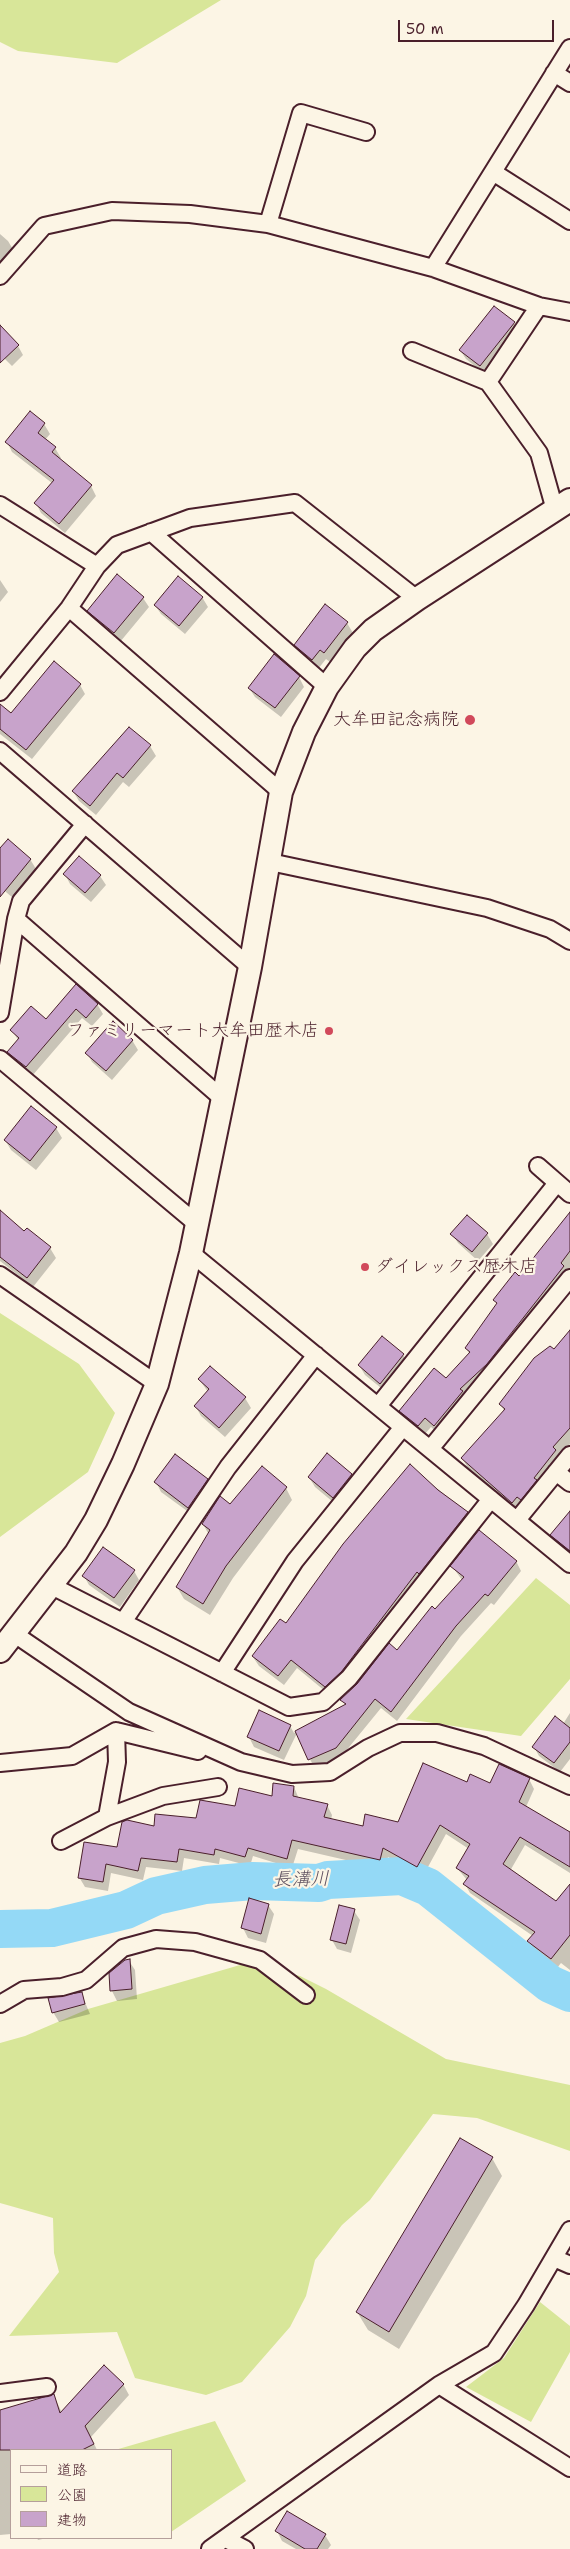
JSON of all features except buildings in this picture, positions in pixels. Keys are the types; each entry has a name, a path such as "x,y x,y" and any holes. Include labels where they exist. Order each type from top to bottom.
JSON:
{"street":[{"path":"433,268 570,48"},
{"path":"554,73 570,83"},
{"path":"268,224 301,113 366,132"},
{"path":"493,172 570,221"},
{"path":"0,276 44,226 112,211 190,214 268,224 433,268 539,306 570,312"},
{"path":"488,382 539,306"},
{"path":"241,1762 129,1712 7,1642 76,1553 96,1520 123,1464 157,1384 191,1253 223,1099 270,862 280,792 304,732 327,687 355,648 373,630 416,598 562,505 539,453 488,382 412,352"},
{"path":"0,692 6,674 69,608 97,566 118,545 190,518 295,503 416,598"},
{"path":"0,504 97,566"},
{"path":"151,532 327,687"},
{"path":"69,608 280,792"},
{"path":"0,751 250,967"},
{"path":"0,1013 16,919 22,901 85,824"},
{"path":"270,862 488,908 550,930 570,941"},
{"path":"16,919 223,1099"},
{"path":"0,1059 197,1224"},
{"path":"538,1166 570,1194"},
{"path":"378,1406 557,1183"},
{"path":"191,1253 570,1564"},
{"path":"0,1275 157,1384"},
{"path":"430,1449 570,1278"},
{"path":"123,1622 228,1467 316,1356"},
{"path":"222,1673 295,1561 403,1427"},
{"path":"517,1520 570,1455"},
{"path":"556,1472 570,1483"},
{"path":"50,1585 290,1707 323,1702 349,1678 490,1499"},
{"path":"107,1818 117,1762 116,1731"},
{"path":"0,1763 72,1756 116,1731 292,1774 330,1772 368,1748 400,1732 437,1732 484,1746 570,1786"},
{"path":"61,1841 107,1818 163,1796 218,1787"},
{"path":"0,2004 24,1990 62,1987 86,1980 123,1948 156,1939 195,1942 260,1960 306,1995"},
{"path":"210,2549 439,2386 494,2353 526,2305 570,2230"},
{"path":"554,2258 570,2265"},
{"path":"439,2386 570,2468"},
{"path":"0,2393 47,2387"},
{"path":"226,2538 245,2549"}],"green space":[{"path":"0,0 221,0 117,63 18,51 0,42"},
{"path":"0,1313 79,1364 115,1413 88,1472 0,1537"},
{"path":"536,1578 570,1605 570,1679 521,1736 406,1719"},
{"path":"247,1963 300,1976 326,1989 446,2059 570,2085 570,2151 477,2118 433,2114 370,2200 342,2225 315,2260 306,2296 290,2327 242,2382 206,2395 135,2378 117,2332 9,2336 59,2272 54,2253 53,2218 0,2203 0,2043 25,2036 88,2009"},
{"path":"540,2302 570,2326 570,2352 531,2422 466,2387 504,2358"},
{"path":"215,2421 246,2481 172,2531 172,2449 118,2449"}],"waterway":[{"name":"長溝川","path":"0,1929 52,1928 126,1910 156,1896 205,1885 253,1881 319,1883 328,1880 402,1876 428,1887 550,1984 570,1993"}],"place":[{"name":"大牟田記念病院","path":"470,720"},
{"name":"ファミリーマート大牟田歴木店","path":"329,1031"},
{"name":"ダイレックス歴木店","path":"365,1267"}]}
